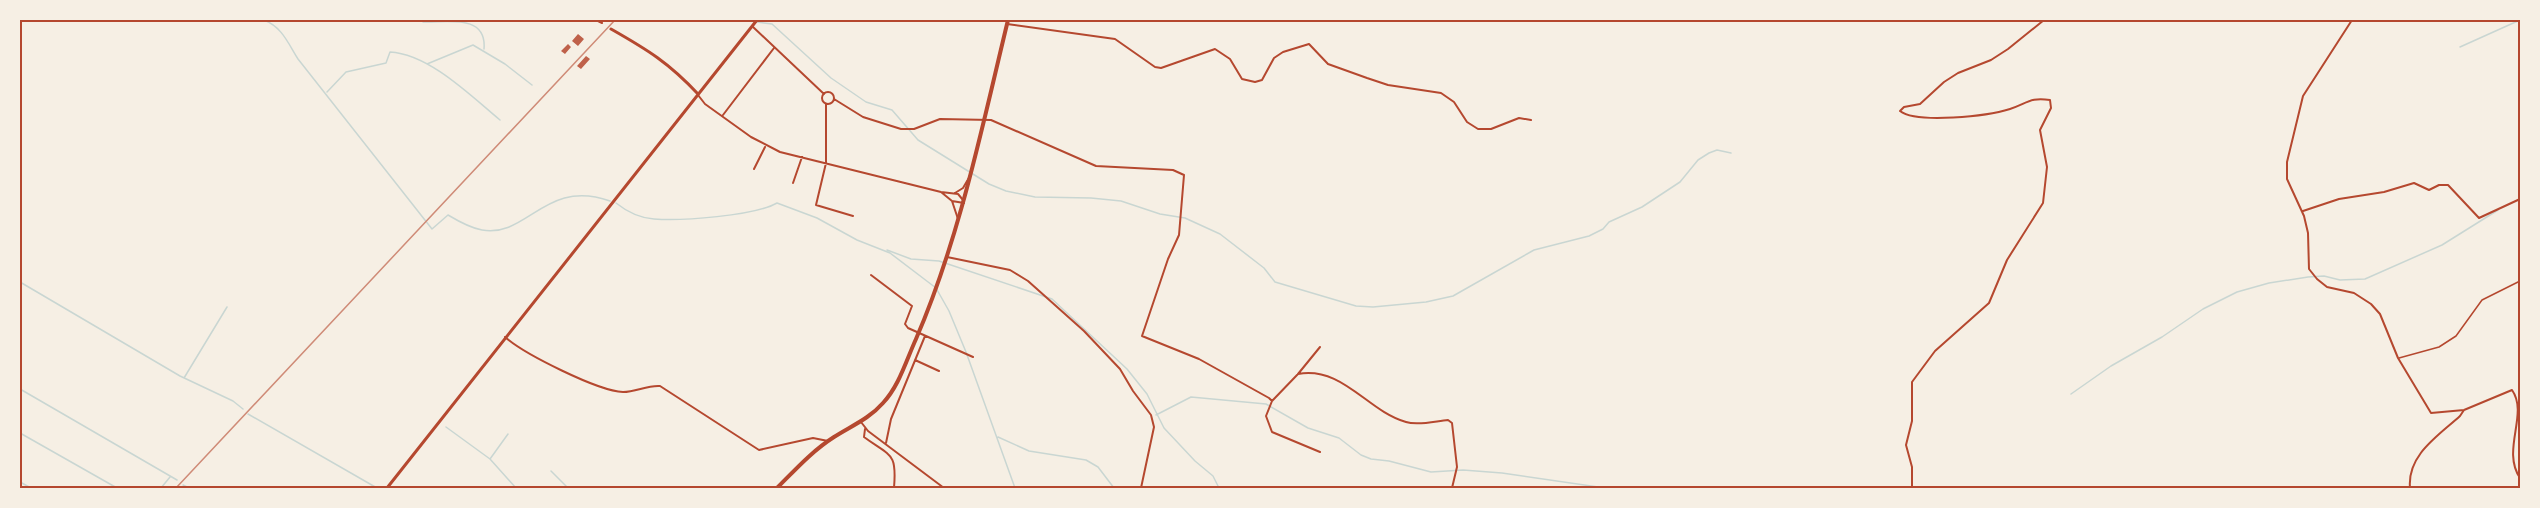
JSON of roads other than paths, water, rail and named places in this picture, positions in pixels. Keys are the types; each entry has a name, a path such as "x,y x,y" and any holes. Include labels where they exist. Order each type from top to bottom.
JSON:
{"main road":[{"path":"777,489 812,453 861,422 882,405 893,390 948,257 964,203 1007,22"}],"street":[{"path":"596,20 602,23"},
{"path":"387,489 757,20"},
{"path":"1912,489 1912,467 1906,445 1912,421 1912,382 1935,351 1989,303 2007,260 2043,203 2047,167 2040,130 2050,108 2050,100 2033,98 2012,108 1979,116 1913,117 1900,111 1904,107 1920,104 1958,73 1990,60 2008,49 2044,20"},
{"path":"2352,20 2325,63 2311,80 2303,96 2287,162 2287,179 2303,211 2308,233 2309,269 2327,287 2354,293 2371,304 2386,326 2398,358 2431,413 2464,410 2512,390 2516,405 2512,458 2514,469 2520,478"},
{"path":"1007,22 1115,39 1155,67 1161,68 1215,49 1230,59 1242,80 1255,82 1262,80 1274,58 1283,52 1310,44 1328,64 1388,85 1441,93 1454,102 1467,122 1478,129 1491,129 1519,118 1531,120"},
{"path":"752,26 824,94"},
{"path":"611,29 647,49 675,69 705,104 766,146 941,192 955,193 962,197 964,203 952,201 941,192"},
{"path":"722,116 774,48"},
{"path":"824,94 831,93 834,99 863,117 904,130 914,129 940,119 991,120 1096,166 1173,170 1185,175 1179,234 1168,259 1142,336 1199,359 1272,401"},
{"path":"824,94 822,99 826,104 826,163 816,205 853,216"},
{"path":"826,104 831,103 834,99"},
{"path":"754,168 766,146"},
{"path":"793,183 802,157"},
{"path":"955,193 963,188 970,176"},
{"path":"2303,211 2339,199 2384,192 2414,183 2429,190 2439,185 2448,185 2479,218 2520,199"},
{"path":"952,201 959,221"},
{"path":"948,257 1010,270 1028,281 1084,331 1120,369 1151,415 1154,427 1142,489"},
{"path":"871,275 912,306 905,324 918,333 973,357"},
{"path":"886,443 891,419 925,336"},
{"path":"506,337 517,347 586,381 624,392 650,385 660,386 759,450 813,438 828,441"},
{"path":"1320,347 1272,401 1266,416 1272,432 1320,452"},
{"path":"915,360 939,371"},
{"path":"1298,374 1328,374 1368,402 1407,423 1448,420 1452,423 1457,467 1452,489"},
{"path":"2410,489 2409,479 2418,454 2464,410"},
{"path":"861,422 865,428 944,489"},
{"path":"865,428 864,437 891,455 895,462 894,489"}],"lane":[{"path":"2398,358 2439,347 2456,336 2482,300 2520,281"}],"waterway":[{"path":"264,20 276,27 284,36 298,59 432,229 448,215 478,229 498,230 512,226 553,202 569,197 588,196 610,201"},
{"path":"422,20 423,22 453,21 472,25 479,30 483,38 484,49"},
{"path":"742,20 772,24 831,78 866,102 892,110 918,140 989,184 1006,191 1035,197 1121,201 1160,214 1185,218 1220,234 1264,268 1275,282 1356,306 1373,307 1426,302 1453,296 1534,250 1589,236 1603,229 1609,222 1642,207 1680,182 1698,160 1709,153 1717,150 1731,153"},
{"path":"2460,47 2520,20"},
{"path":"427,64 473,45 505,64 532,85"},
{"path":"327,92 346,72 386,63 390,52 420,60 434,68 463,88 500,120"},
{"path":"616,203 638,216 666,219 735,214 766,208 777,203 817,218 857,240 890,253 936,288 949,311 1015,488"},
{"path":"2071,394 2111,366 2162,337 2203,309 2237,292 2269,283 2308,277 2324,276 2340,280 2365,279 2442,245 2498,210"},
{"path":"887,250 911,259 939,261 1052,299 1127,369 1147,394 1164,428 1195,461 1213,476 1219,488"},
{"path":"20,282 180,376 233,401 243,409"},
{"path":"184,378 227,307"},
{"path":"20,389 177,480"},
{"path":"1156,415 1191,397 1266,404 1308,428 1339,438 1361,455 1371,459 1389,461 1431,472 1463,470 1502,473 1605,488"},
{"path":"248,414 377,488"},
{"path":"446,427 490,459 516,488"},
{"path":"20,433 117,488"},
{"path":"490,459 508,434"},
{"path":"998,437 1029,451 1086,460 1098,467 1114,488"},
{"path":"551,471 568,488"},
{"path":"161,488 170,477"},
{"path":"20,482 31,488"},
{"path":"183,485 189,488"}],"railway":[{"path":"176,488 615,20"}]}
